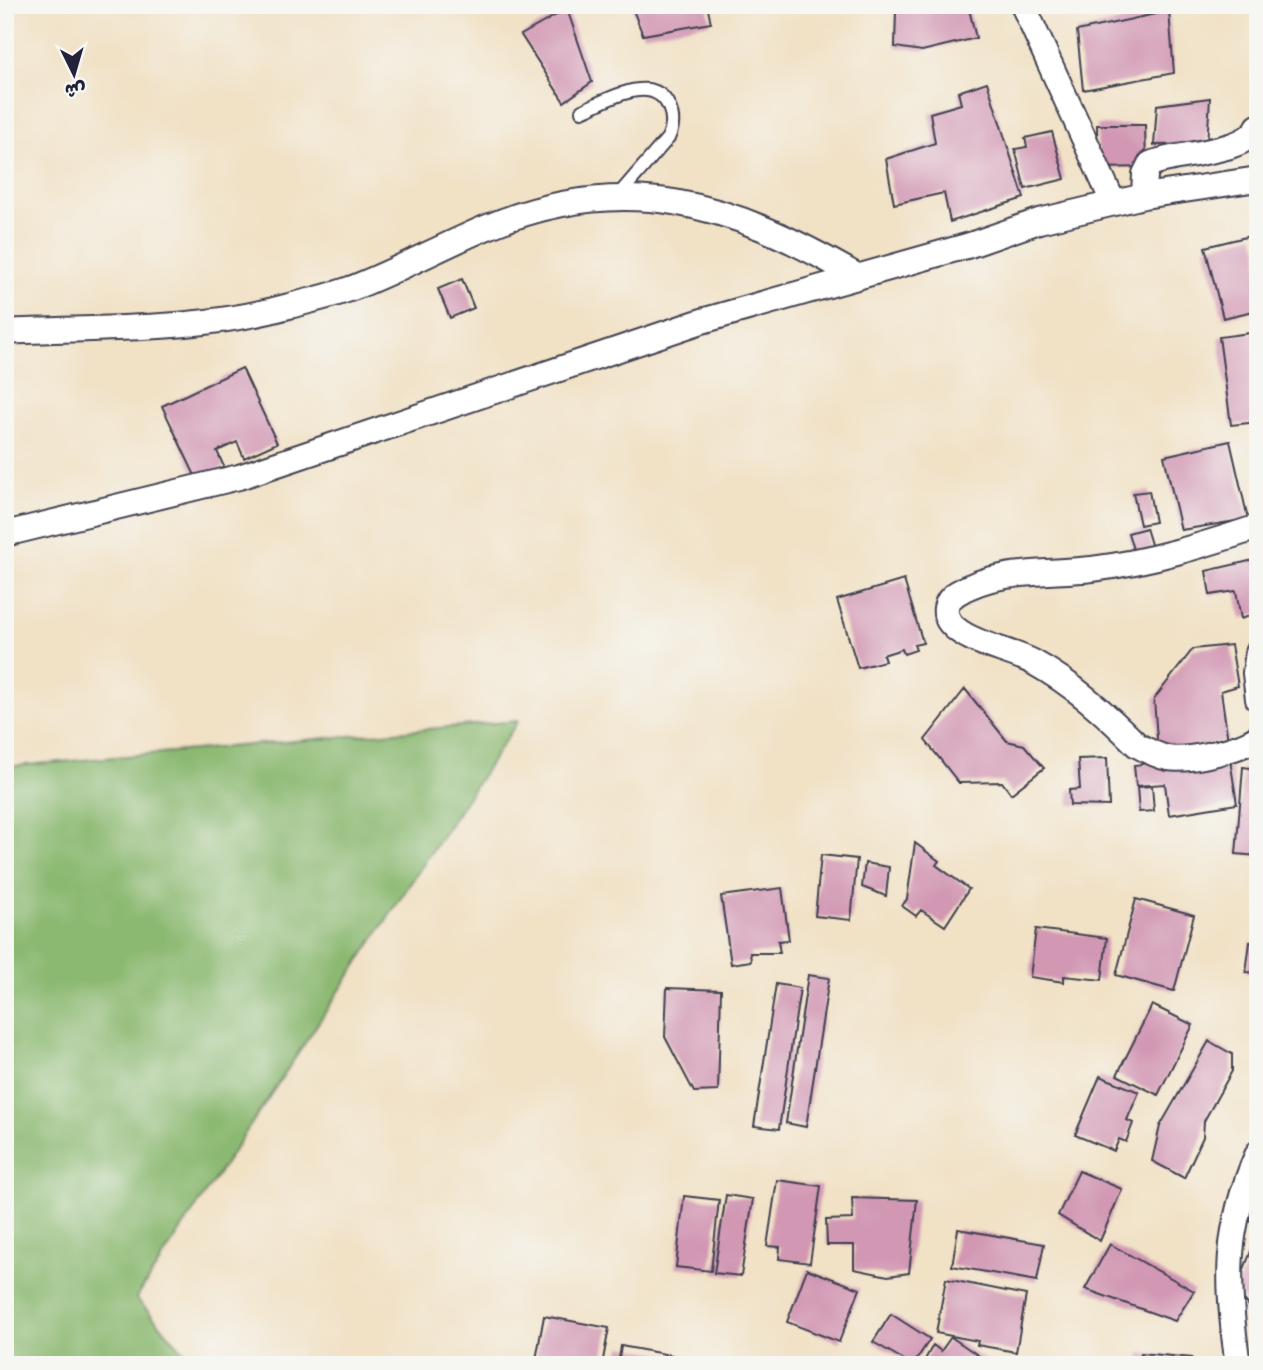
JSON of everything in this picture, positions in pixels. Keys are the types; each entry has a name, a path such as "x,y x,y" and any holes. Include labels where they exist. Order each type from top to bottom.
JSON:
{"street":[{"path":"1023,5 1113,202"},
{"path":"1144,196 1145,174 1150,164 1178,154 1238,144 1255,134 1258,127"},
{"path":"5,534 239,477 702,321 855,275 1113,202 1258,178"},
{"path":"5,332 155,327 217,320 285,307 357,286 486,228 536,210 617,197 657,198 706,207 770,228 855,275"},
{"path":"1258,527 1163,556 1093,569 1012,575 983,582 954,595 947,601 945,610 951,624 962,634 1014,653 1077,688 1137,745 1148,751 1170,759 1236,750 1258,737"},
{"path":"1258,652 1255,673 1258,699"},
{"path":"1238,1365 1228,1296 1234,1219 1258,1153"}],"lane":[{"path":"582,111 629,91 642,90 664,98 669,107 673,128 668,138 617,197"}],"green space":[{"path":"518,721 136,1298 196,1365 5,1365 5,767"}],"building":[{"path":"631,5 707,5 711,23 643,35"},
{"path":"916,5 968,5 976,38 922,51 895,47 896,10"},
{"path":"567,9 592,82 564,102 521,35"},
{"path":"1169,11 1174,73 1083,90 1077,31"},
{"path":"987,82 1024,198 950,222 944,193 894,204 886,159 935,143 930,113 961,104 958,92"},
{"path":"1210,98 1207,144 1154,145 1157,105"},
{"path":"1097,125 1145,125 1146,167 1098,168"},
{"path":"1052,132 1065,179 1025,189 1015,149 1027,147 1025,138"},
{"path":"1254,235 1258,249 1258,310 1223,318 1205,247"},
{"path":"462,279 474,308 450,318 438,289"},
{"path":"1258,332 1258,422 1231,425 1219,337"},
{"path":"242,368 277,443 244,458 237,442 217,451 224,467 197,480 162,406"},
{"path":"1230,441 1248,519 1181,530 1164,456"},
{"path":"1149,491 1155,522 1140,525 1133,493"},
{"path":"1146,528 1153,551 1135,556 1128,533"},
{"path":"1258,559 1258,613 1241,619 1236,591 1210,595 1206,571"},
{"path":"904,580 923,643 914,645 916,650 904,654 902,649 883,655 885,661 858,668 837,600"},
{"path":"1231,645 1238,686 1221,691 1228,741 1158,752 1154,699 1193,649"},
{"path":"965,689 1007,741 1024,745 1044,768 1011,794 1002,782 959,783 925,740"},
{"path":"1229,753 1237,804 1169,815 1165,784 1136,786 1134,765"},
{"path":"1107,758 1109,806 1070,805 1069,790 1080,789 1078,759"},
{"path":"1243,767 1258,769 1258,856 1236,854"},
{"path":"1152,786 1154,811 1139,812 1137,787"},
{"path":"915,843 939,861 936,865 969,889 945,926 921,910 916,916 902,906 907,899"},
{"path":"821,855 857,859 851,920 815,916"},
{"path":"865,863 889,867 886,896 862,887"},
{"path":"782,888 789,940 778,941 780,953 750,953 751,961 731,964 721,896"},
{"path":"1136,899 1194,915 1174,991 1116,975"},
{"path":"1036,929 1107,938 1102,980 1064,976 1064,982 1030,977"},
{"path":"1250,942 1258,943 1258,973 1246,972"},
{"path":"808,975 829,978 806,1127 786,1123"},
{"path":"776,984 800,988 779,1129 754,1126"},
{"path":"667,988 721,990 718,1091 694,1092 665,1037"},
{"path":"1152,1005 1193,1025 1158,1095 1117,1075"},
{"path":"1209,1041 1232,1054 1232,1071 1204,1121 1203,1137 1184,1178 1152,1161 1160,1126"},
{"path":"1100,1076 1139,1092 1127,1120 1133,1123 1126,1142 1119,1139 1114,1151 1075,1135"},
{"path":"1079,1171 1122,1189 1100,1241 1058,1215"},
{"path":"777,1180 821,1186 810,1263 779,1259 780,1247 767,1246"},
{"path":"726,1195 753,1199 741,1276 714,1273"},
{"path":"684,1196 719,1200 711,1271 676,1267"},
{"path":"852,1198 917,1200 909,1273 888,1276 854,1269 854,1245 827,1245 826,1220 853,1219"},
{"path":"958,1229 1044,1244 1037,1281 952,1266"},
{"path":"1258,1233 1258,1317 1236,1290"},
{"path":"1110,1244 1194,1291 1175,1321 1085,1289"},
{"path":"807,1269 860,1289 839,1342 787,1322"},
{"path":"946,1279 1026,1295 1016,1352 977,1345 978,1341 936,1333"},
{"path":"891,1314 930,1339 913,1365 873,1342"},
{"path":"544,1316 609,1328 602,1365 535,1365"},
{"path":"951,1337 988,1362 986,1365 922,1365 933,1345 941,1351"},
{"path":"621,1346 665,1354 663,1365 618,1365"},
{"path":"1141,1353 1192,1358 1191,1365 1139,1365"},
{"path":"668,1354 702,1364 702,1365 667,1365"}]}
